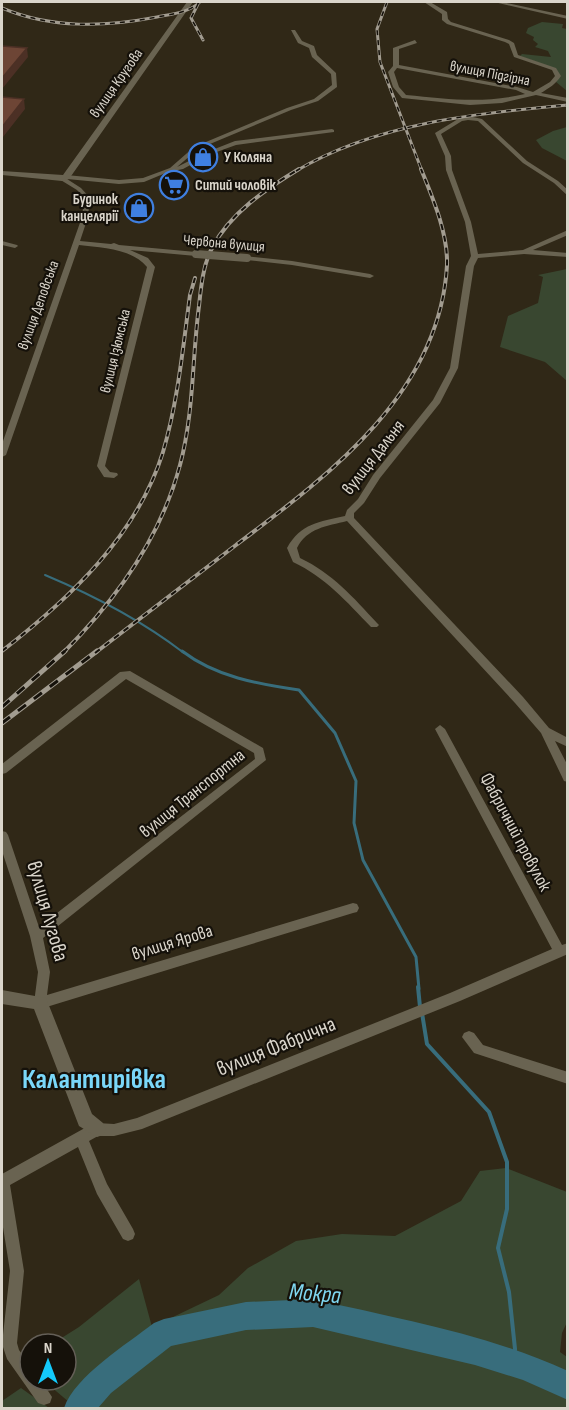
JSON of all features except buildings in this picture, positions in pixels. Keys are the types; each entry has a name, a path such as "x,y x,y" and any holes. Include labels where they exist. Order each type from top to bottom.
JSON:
{"street":[{"name":"вулиця Кругова","path":"64,178 190,2"},
{"name":"вулиця Підгірна","path":"396,66 535,94 557,80 558,72 554,69 516,56 511,43 449,23 445,20 446,12 427,2"},
{"path":"497,2 567,18"},
{"path":"167,170 196,148 296,106 316,100 335,86 334,74 314,56 312,47 300,42 293,31"},
{"path":"416,42 396,48 396,66 391,72 396,87 404,97 470,103 535,94 567,100"},
{"name":"вулиця Дальня","path":"567,194 556,182 525,162 480,120 472,118 458,120 437,135 448,156 449,170 468,222 475,256 470,266 454,368 437,401 376,477 361,501 350,512 349,518 519,700 544,731 567,778"},
{"path":"2,173 133,182 167,170 182,168 217,150 246,140 332,131"},
{"name":"вулиця Деповська","path":"2,454 85,216 87,198 64,178"},
{"path":"524,252 567,232"},
{"path":"2,243 15,246"},
{"name":"Червона вулиця","path":"75,243 292,263 370,276"},
{"name":"вулиця Ізюмська","path":"114,245 145,260 150,267 100,466 107,475 114,475"},
{"path":"475,256 524,252 567,255"},
{"path":"349,518 303,530 292,549 296,560 313,566 337,585 374,625"},
{"name":"вулиця Транспортна","path":"2,770 118,678 130,675 259,751 261,760 36,936"},
{"name":"Фабричний провулок","path":"440,729 564,950"},
{"path":"544,731 567,742"},
{"name":"вулиця Лугова","path":"2,836 36,936 44,972 40,1003 85,1120 98,1129"},
{"name":"вулиця Ярова","path":"2,997 40,1003 354,908"},
{"name":"вулиця Фабрична","path":"2,1182 98,1129 114,1130 137,1124 446,1001 564,950"},
{"path":"469,1037 479,1049 567,1078"},
{"path":"81,1140 102,1189 128,1234"},
{"path":"2,1182 17,1271 9,1343 12,1354 18,1362"},
{"path":"40,1392 44,1397"}],"green space":[{"path":"542,22 563,24 562,28 567,29 567,91 556,82 560,76 556,69 520,56 522,54 551,57 548,51 535,47 538,44 533,40 534,37 526,33 528,28"},
{"path":"567,127 567,161 542,148 536,140"},
{"path":"568,269 567,381 545,362 500,347 508,316 538,303 543,277 538,275"},
{"path":"506,1168 567,1192 568,1320 562,1333 560,1352 567,1357 567,1408 76,1408 57,1392 78,1392 78,1332 71,1332 139,1279 152,1327 219,1295 248,1268 296,1241 342,1234 395,1236 461,1201 480,1171"},
{"path":"18,1390 18,1392 27,1392 49,1408 2,1408 2,1401"}],"waterway":[{"path":"45,575 117,610 184,653"},
{"path":"182,651 223,673 253,682 299,690 335,733 356,781 354,823 363,860 416,957 419,989"},
{"path":"418,987 420,1007"},
{"path":"422,1013 427,1044 489,1112 507,1162 507,1209 498,1248 509,1292 515,1349 514,1363"},
{"name":"Мокра","path":"79,1408 101,1383 164,1333 246,1316 313,1313 475,1351 526,1367 568,1386"}],"railway":[{"path":"2,8 40,20 98,24 174,14 190,9 200,2"},
{"path":"387,2 377,29 380,62 406,128"},
{"path":"198,4 191,18 203,40"},
{"path":"406,128 463,117 568,105"},
{"path":"296,171 360,142 406,128"},
{"path":"406,128 422,171"},
{"path":"64,652 101,611 134,566 149,542 172,492 185,445 202,284 206,262 212,248 229,224 250,203 299,169"},
{"path":"95,653 307,490 374,427 402,391 424,353 440,311 447,265 442,228 421,169"},
{"path":"2,651 52,610 98,564 136,511 151,483 163,452 173,413 190,295 195,278"},
{"path":"2,723 97,651"},
{"path":"2,707 64,652"}],"place":[{"name":"У Коляна","path":"203,157"},
{"name":"Ситий чоловік","path":"174,185"},
{"name":"Будинок канцелярії","path":"139,208"}],"district":[{"name":"Калантирівка","path":"94,1078"}]}
